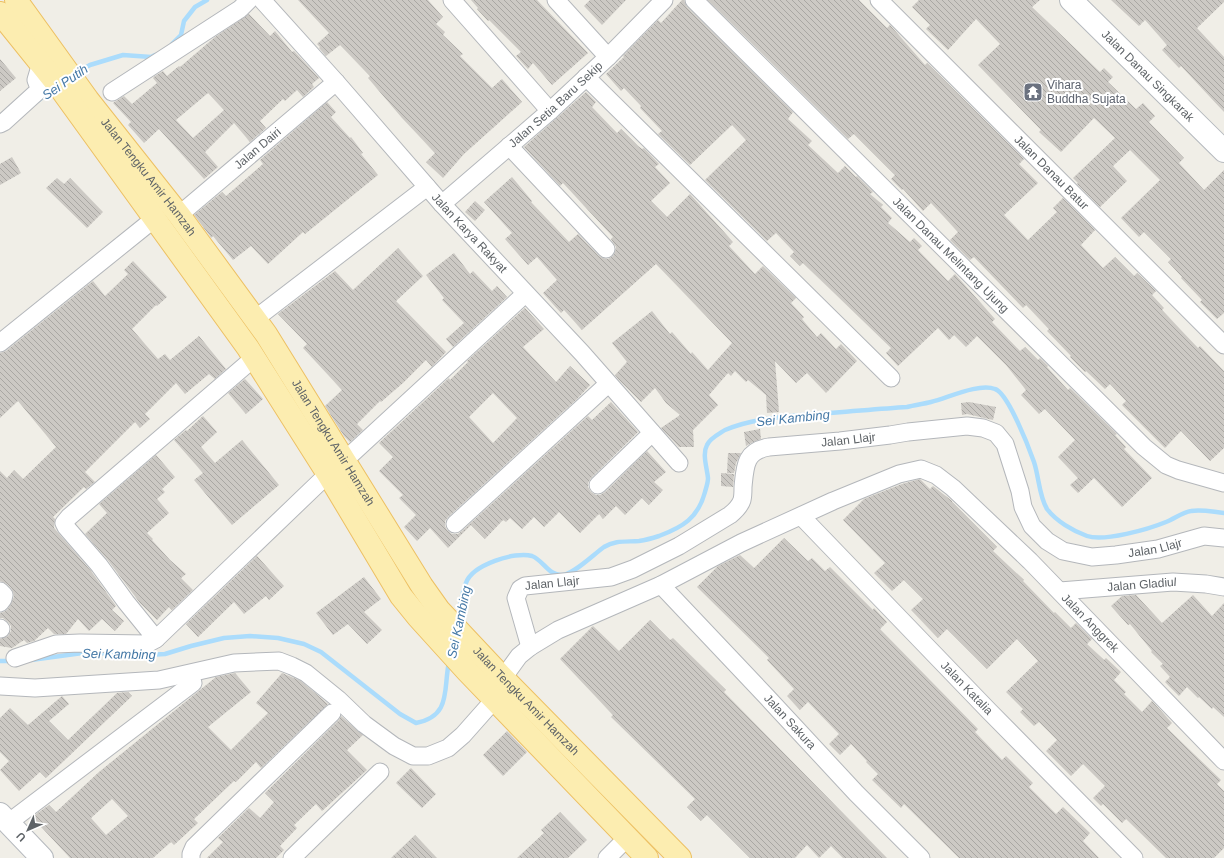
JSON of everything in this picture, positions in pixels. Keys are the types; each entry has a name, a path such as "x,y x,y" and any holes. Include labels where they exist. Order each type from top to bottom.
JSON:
{"main road":[{"name":"Jalan Tengku Amir Hamzah","path":"16,0 44,72"},
{"name":"Jalan Tengku Amir Hamzah","path":"0,13 44,72 82,105 179,215 260,327 435,605 442,629 467,671 636,851"},
{"name":"Jalan Tengku Amir Hamzah","path":"82,105 154,219 251,353 328,474 401,596 442,629 477,650 680,858"},
{"path":"251,353 260,327"}],"street":[{"path":"112,92 240,9 249,0"},
{"name":"Jalan Karya Rakyat","path":"262,0 336,82 442,204 582,353 679,463"},
{"path":"452,0 550,111"},
{"path":"556,0 608,56"},
{"name":"Jalan Setia Baru Sekip","path":"442,204 550,111 664,0"},
{"name":"Jalan Danau Melintang Ujung","path":"694,0 1144,447 1166,465 1178,470 1224,483"},
{"name":"Jalan Danau Batur","path":"879,0 1224,345"},
{"name":"Jalan Danau Singkarak","path":"1071,0 1224,151"},
{"path":"2,123 36,94 44,72"},
{"path":"586,77 891,378"},
{"name":"Jalan Dairi","path":"179,215 336,82"},
{"path":"510,146 606,249"},
{"path":"260,327 427,187"},
{"path":"0,343 154,219"},
{"path":"345,460 525,294"},
{"path":"156,639 99,565 64,523 251,353"},
{"path":"455,524 608,384"},
{"name":"Jalan Llajr","path":"530,647 516,598 520,589 525,586 611,577 633,569 679,546 730,515 738,508 742,500 746,465 749,456 762,448 840,441 959,427 983,428 996,433 1005,444 1020,491 1023,507 1032,526 1046,540 1063,551 1092,557 1116,556 1158,549 1204,536 1224,538"},
{"path":"598,485 652,433"},
{"name":"Jalan Anggrek","path":"503,678 519,656 530,647 558,630 660,585 741,543 833,500 893,476 921,469 936,475 953,488 1030,560 1224,761"},
{"path":"15,658 56,644 147,644 156,639 328,474"},
{"name":"Jalan Katalia","path":"801,516 988,711 1134,858"},
{"name":"Jalan Gladiul","path":"1060,591 1173,582 1206,584 1224,587"},
{"name":"Jalan Sakura","path":"660,585 856,793 921,858"},
{"path":"0,590 4,595 0,602"},
{"path":"0,686 35,688 159,680 234,663 278,661 306,673 338,699 364,724 394,746 413,756 428,756 448,748 463,735 494,700"},
{"path":"42,858 4,818 193,683"},
{"path":"191,858 194,847 332,713"},
{"path":"292,858 380,772"},
{"path":"608,858 636,851"}],"building":[{"path":"298,0 428,0 443,17 436,24 445,32 443,35 463,54 460,56 492,88 502,79 522,102 464,154 443,178 426,162 435,153 402,118 368,78 370,76 340,45 326,56 319,48 320,47 317,44 329,33"},
{"path":"471,0 537,0 588,53 552,85 533,63 528,69 516,56 521,52 489,20 488,21"},
{"path":"590,0 626,0 602,25 584,6"},
{"path":"682,0 684,0 687,7 793,112 788,119 812,141 808,145 838,173 845,166 856,177 857,176 873,192 870,194 883,205 881,207 892,218 888,223 910,242 914,238 922,246 918,250 948,281 955,274 995,319 992,322 1020,351 1025,347 1038,360 1040,358 1068,390 1070,388 1117,434 1115,435 1126,447 1124,449 1152,478 1122,507 1094,478 1078,493 1070,485 1078,478 1058,457 1075,440 1045,409 1039,414 1021,395 1026,390 1006,365 977,336 966,347 954,335 949,340 938,328 898,366 886,353 891,348 803,263 800,266 790,256 794,252 776,233 767,241 705,180 746,140 732,125 690,165 658,134 662,131 640,108 641,106 624,88 621,91 606,74 658,20 661,23"},
{"path":"708,0 859,0 887,28 890,25 925,65 927,63 1024,159 1019,164 1038,183 1004,215 1028,240 1057,212 1053,208 1063,198 1095,230 1081,245 1103,268 1115,257 1134,276 1137,273 1156,291 1152,295 1164,308 1162,310 1198,348 1200,346 1224,371 1224,448 1210,461 1181,431 1165,448 1122,405 1126,401 1110,384 1105,389 1086,371 1085,372 1047,331 1049,329 1026,305 1023,308 974,257 970,260 950,240 958,232 931,203 923,211 903,189 902,190 891,179 895,175 854,134 848,139"},
{"path":"919,0 1040,0 1032,7 1100,72 1104,68 1113,77 1108,82 1136,109 1143,103 1155,116 1149,122 1184,158 1179,163 1204,190 1224,170 1224,313 1217,319 1200,302 1202,300 1168,262 1171,259 1144,232 1139,237 1121,218 1160,180 1130,150 1113,166 1127,181 1100,207 1073,178 1115,138 1094,118 1061,152 1039,132 1041,130 978,65 1000,44 976,19 948,50 926,29 930,25 912,7"},
{"path":"1111,0 1224,0 1224,2 1197,28 1224,57 1224,112 1181,66 1179,68 1162,50 1167,45 1145,20 1139,26"},
{"path":"249,14 270,36 275,31 292,52 294,51 319,78 312,84 314,87 303,97 297,90 285,101 283,99 260,121 266,128 250,142 234,123 205,152 218,167 204,179 159,129 144,143 128,125 131,122 113,103 124,96 132,104 157,83 153,78 155,76 163,71 167,76 179,66 180,67 215,37","holes":["208,93 224,110 193,138 176,120"]},
{"path":"0,59 16,78 0,91"},
{"path":"586,92 596,102 592,107 617,133 621,129 638,146 642,149 644,148 659,164 655,167 670,183 651,201 667,217 690,194 733,242 729,246 755,274 763,266 796,298 791,303 804,317 802,319 817,337 821,333 836,349 841,344 857,361 826,393 807,373 796,383 775,361 779,412 767,413 766,395 748,380 746,382 735,371 731,376 728,373 709,395 718,405 693,430 694,447 679,447 661,428 680,415 666,403 655,388 641,402 619,380 615,375 627,362 612,343 652,311 670,334 672,332 691,354 692,352 708,370 732,343 656,264 582,330 564,310 561,313 543,293 557,280 537,257 528,265 505,239 512,233 484,202 512,177 532,201 531,202 569,242 578,234 599,256 608,259 613,256 616,247 611,239 613,237 563,183 560,186 524,147"},
{"path":"327,102 336,112 331,117 350,138 351,137 363,153 361,154 378,175 305,234 303,232 268,264 251,246 233,260 213,236 211,238 194,215 222,192 226,196 263,164 260,160"},
{"path":"12,157 21,173 0,185 0,164"},
{"path":"57,178 64,184 70,178 103,212 87,228 46,188"},
{"path":"475,201 485,210 475,221 465,212"},
{"path":"398,248 423,276 396,301 446,352 432,367 426,360 403,383 381,402 380,401 357,424 363,430 350,442 344,436 325,406 342,390 303,348 307,344 278,314 335,271 353,290"},
{"path":"454,253 470,274 473,271 492,291 497,286 507,297 453,347 446,339 464,323 442,300 444,298 426,275"},
{"path":"133,261 167,297 157,306 156,305 132,329 158,359 165,354 170,360 199,336 226,369 215,379 209,374 185,394 176,383 145,414 150,419 140,428 135,422 85,472 95,482 86,489 84,487 53,517 55,519 54,528 91,571 116,606 112,610 124,621 115,631 102,619 89,631 78,619 66,634 54,634 48,628 34,641 27,643 24,640 12,648 0,646 0,639 8,636 11,631 11,626 3,618 0,618 0,613 8,609 14,597 11,588 7,584 0,581 0,471 7,478 14,470 23,479 56,447 18,401 0,418 0,353 6,351 93,281 105,296 128,274 124,270"},
{"path":"525,308 544,329 523,347 556,382 570,366 590,385 577,399 448,517 445,521 445,526 452,534 458,534 462,531 588,416 592,420 611,402 638,432 591,478 588,483 588,487 591,492 596,495 600,495 605,492 647,451 666,472 654,482 663,490 649,505 642,498 625,515 616,506 603,519 599,514 580,533 559,512 544,527 534,517 522,529 510,518 506,522 503,520 485,539 471,525 448,548 430,528 417,541 404,527 416,515 399,498 403,495 379,471 393,457 379,443 449,378 450,380 468,362 467,361","holes":["493,393 517,418 493,443 469,417"]},
{"path":"245,379 263,399 246,414 228,393"},
{"path":"969,402 996,407 993,420 967,414 962,415 961,403"},
{"path":"203,416 217,432 201,447 215,463 242,440 279,485 232,525 194,480 203,473 174,440 186,430 187,431"},
{"path":"760,429 761,439 746,446 744,432"},
{"path":"728,453 741,453 736,463 734,473 727,473"},
{"path":"156,455 175,477 162,489 165,492 157,499 169,513 147,533 170,560 186,574 181,578 193,590 172,610 169,607 157,620 140,603 107,559 85,534 107,513 99,504"},
{"path":"721,473 734,474 733,487 721,486"},
{"path":"920,479 930,489 933,486 952,501 997,547 993,551 1024,580 1023,581 1054,613 1055,612 1071,628 1076,623 1092,639 1087,644 1104,660 1106,658 1121,672 1114,680 1126,692 1124,694 1142,712 1152,701 1172,723 1167,728 1221,780 1217,784 1224,791 1224,848 1214,858 1166,858 1126,819 1122,823 1103,804 1101,806 1093,798 1105,786 1083,764 1071,776 1046,751 1057,740 1039,722 1034,726 1020,712 1023,709 1006,692 1038,661 1017,639 987,669 947,629 938,638 911,610 923,599 904,580 892,591 874,573 885,563 843,520 864,499 902,484"},
{"path":"784,538 808,561 812,558 825,571 830,567 873,610 874,608 887,622 880,629 978,729 975,732 1002,760 1006,756 1033,783 1029,787 1056,814 1063,807 1090,833 1083,841 1099,858 959,858 904,804 901,808 872,780 878,774 851,744 840,755 829,744 839,734 808,702 800,710 787,696 794,689 767,660 769,658 697,587 718,566 740,555 754,568"},
{"path":"257,556 284,586 269,600 266,596 244,614 234,602 198,637 186,624"},
{"path":"364,577 381,599 364,612 382,630 367,644 348,624 333,635 316,613"},
{"path":"1136,595 1162,623 1193,595 1212,616 1224,603 1224,717 1213,707 1212,709 1199,697 1198,698 1187,687 1179,696 1165,682 1170,677 1160,666 1163,664 1151,652 1152,651 1130,624 1128,625 1111,606 1122,596"},
{"path":"650,620 670,640 673,638 726,690 724,692 887,858 843,858 831,846 819,858 807,845 795,858 750,858 707,815 701,821 687,807 695,799 611,717 613,715 560,659 593,626 619,651"},
{"path":"235,673 251,692 208,727 231,750 268,713 256,703 282,673 301,681 328,704 261,768 256,762 236,782 234,781 194,819 198,823 174,845 171,842 153,858 70,858 32,817 49,805 56,812 99,772 216,677","holes":["112,799 128,816 106,835 91,818"]},
{"path":"128,692 132,696 46,778 40,772 19,791 0,770 9,761 0,752 0,718 10,708 28,725 62,696 69,704 49,721 68,740 117,693"},
{"path":"341,716 363,735 347,750 367,770 322,811 316,804 294,825 297,828 280,846 284,850 276,858 207,858 223,842 218,838 249,808 260,818 274,802 265,793 339,720"},
{"path":"507,731 527,752 503,776 483,755"},
{"path":"411,768 436,794 422,808 396,783"},
{"path":"560,812 587,840 568,858 517,858 544,833 541,830"},
{"path":"415,835 437,858 391,858"}],"waterway":[{"name":"Sei Putih","path":"172,44 181,35 184,21 195,7 207,0"},
{"name":"Sei Putih","path":"76,73 90,65 123,55 151,57 155,55"},
{"name":"Sei Putih","path":"39,100 54,88"},
{"name":"Sei Kambing","path":"458,621 466,583 476,570 485,565 505,558 525,555 536,558 557,575 567,574 572,572 608,545 617,542 649,539 668,533 682,525 694,515 705,492 708,478 705,457 707,445 712,438 725,430 746,423 769,419 907,407 931,402 972,389 995,389 1006,400 1018,422 1036,468 1044,504 1047,509 1060,521 1076,531 1087,536 1115,536 1158,525 1195,510 1224,513"},
{"name":"Sei Kambing","path":"31,660 90,652 131,656 165,654 224,638 250,636 278,638 304,644 321,652 400,714 416,723 428,719 436,714 441,708 444,700 449,662"},
{"name":"Sei Kambing","path":"0,661 12,661"}],"place":[{"name":"Vihara Buddha Sujata","path":"1033,92"}]}
